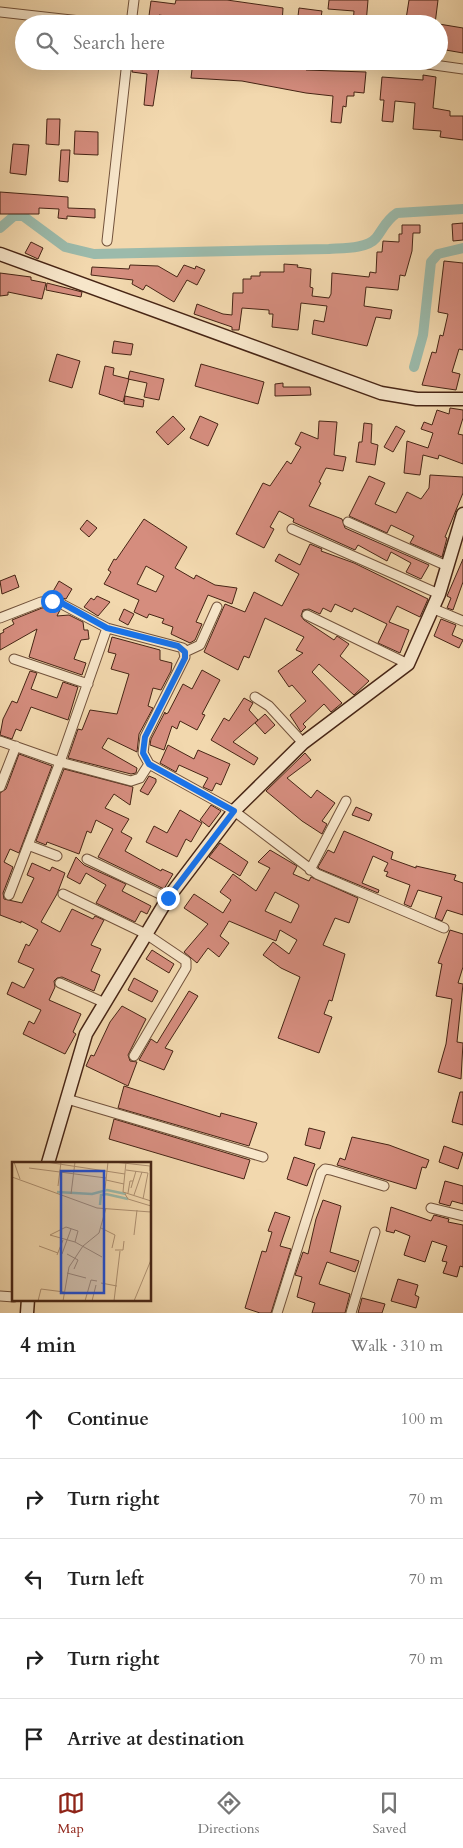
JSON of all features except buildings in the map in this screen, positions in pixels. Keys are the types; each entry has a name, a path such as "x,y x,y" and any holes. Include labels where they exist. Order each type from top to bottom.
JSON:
{"main road":[{"path":"0,254 381,392 417,399 463,399"},
{"path":"48,1162 86,1034 168,898 234,811 304,743 408,664 440,594 463,514"},
{"path":"27,1313 28,1300"}],"street":[{"path":"132,15 134,0"},
{"path":"0,12 27,15"},
{"path":"448,66 463,68"},
{"path":"107,240 126,70"},
{"path":"348,522 447,566"},
{"path":"292,530 440,594"},
{"path":"0,618 41,602 60,602 107,628 178,646 185,652 185,658 145,737 143,753 149,764 234,811 310,870 444,928"},
{"path":"185,652 200,646 217,607"},
{"path":"434,609 463,621"},
{"path":"307,616 408,664"},
{"path":"9,895 60,762 107,628"},
{"path":"14,659 88,684"},
{"path":"255,697 269,706 304,743"},
{"path":"0,741 60,762 131,781 140,778 149,764"},
{"path":"0,785 16,746"},
{"path":"310,870 346,801"},
{"path":"28,844 57,856"},
{"path":"87,859 168,898"},
{"path":"62,894 146,934 186,961 186,968 134,1056"},
{"path":"60,983 105,1002"},
{"path":"67,1100 263,1156"},
{"path":"277,1313 321,1173 325,1169 331,1170 384,1186"},
{"path":"430,1208 463,1216"},
{"path":"350,1313 376,1232"}],"waterway":[{"path":"0,228 14,216 23,216 65,247 94,254 329,249 354,247 372,242 387,222 397,213 463,209"},
{"path":"414,367 423,335 431,262 438,254 463,248"}],"route":[{"path":"52,601 60,602 107,628 178,646 183,648 185,652 185,658 145,737 143,753 149,764 234,811 168,898"}]}
